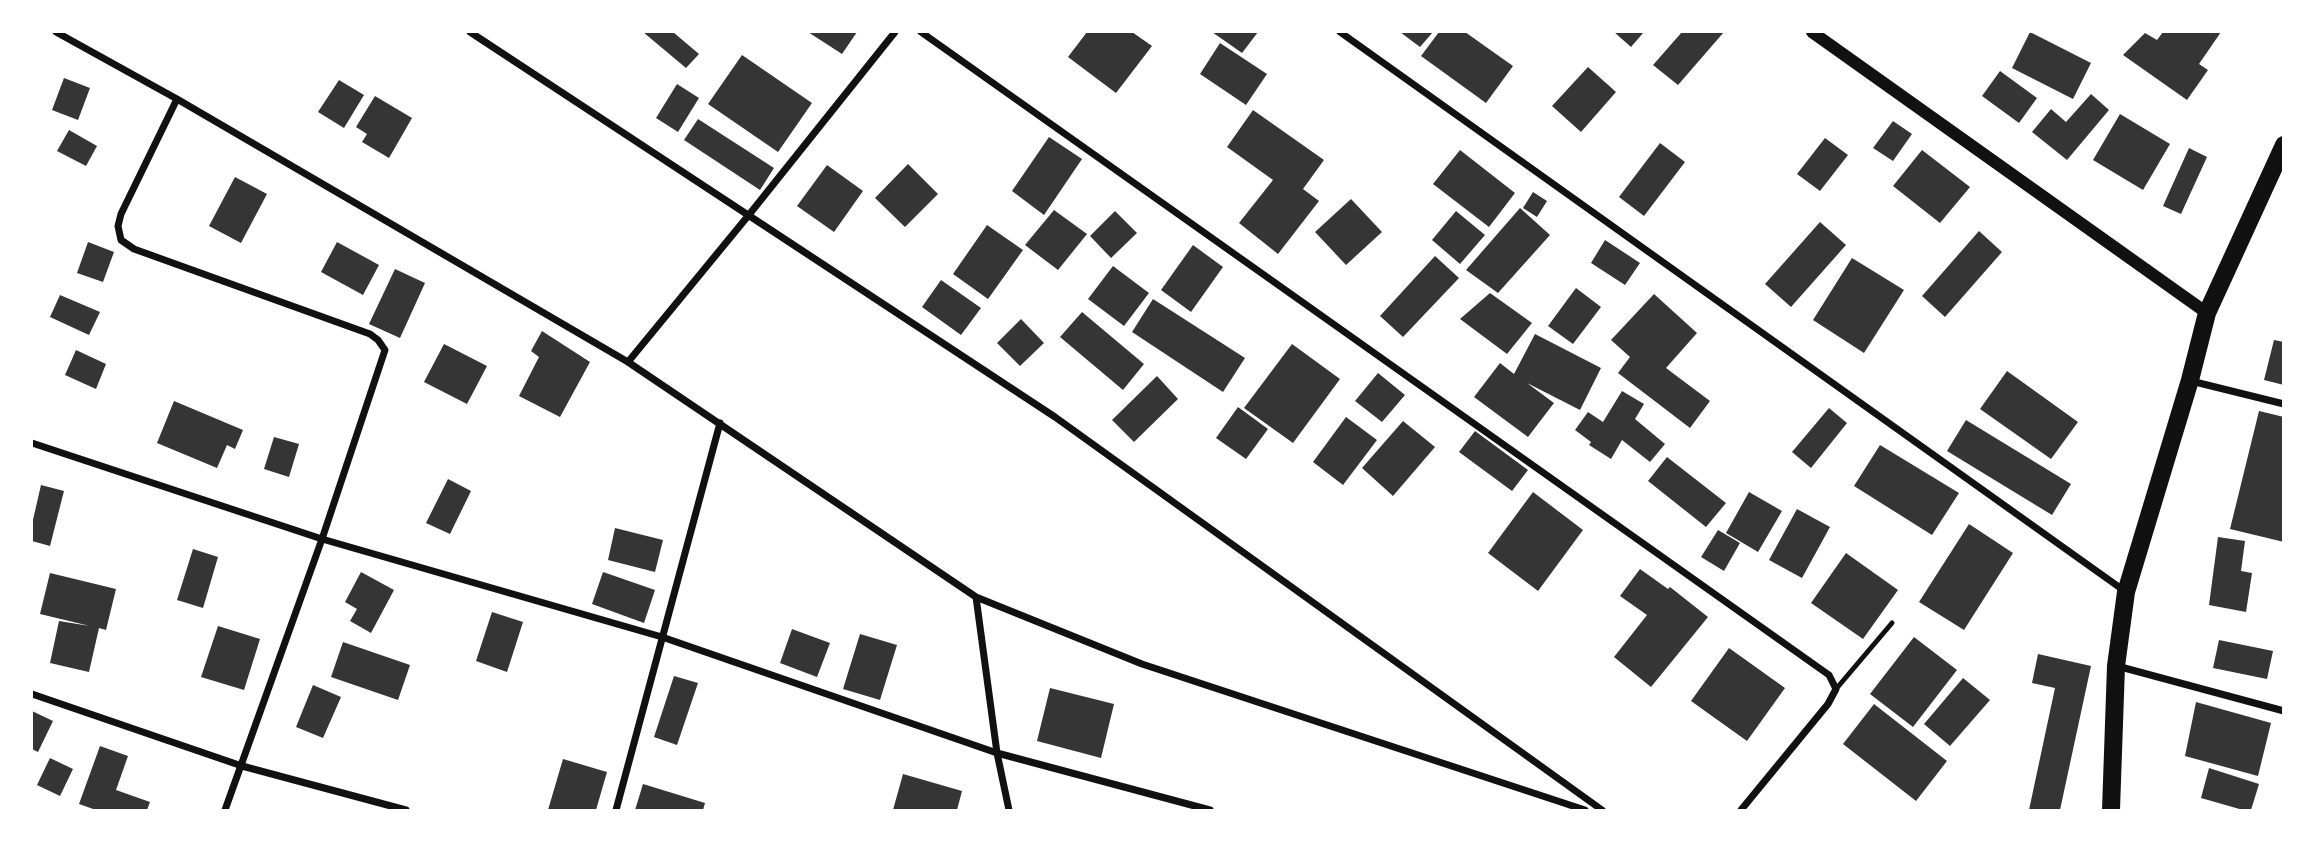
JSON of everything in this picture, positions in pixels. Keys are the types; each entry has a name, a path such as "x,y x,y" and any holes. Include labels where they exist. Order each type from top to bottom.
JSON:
{"main road":[{"path":"2111,810 2116,666 2126,592 2190,380 2207,313 2284,145"}],"street":[{"path":"56,32 177,99 628,362 976,597 1142,664 1585,810"},
{"path":"470,32 1055,417 1602,810"},
{"path":"628,362 895,32"},
{"path":"920,32 1829,675 1836,689 1828,704 1741,810"},
{"path":"1340,32 2126,592"},
{"path":"1812,32 2207,313"},
{"path":"177,99 121,214 118,226 121,240 134,248 370,334 386,350 225,810"},
{"path":"2190,380 2284,404"},
{"path":"616,810 720,423"},
{"path":"32,443 322,539 662,637 997,753 1210,810"},
{"path":"976,597 997,753 1009,810"},
{"path":"2116,666 2284,711"},
{"path":"32,694 242,766 406,810"}],"lane":[{"path":"1836,689 1892,623"}],"building":[{"path":"643,32 673,32 699,54 686,68"},
{"path":"808,32 857,32 842,54"},
{"path":"1087,32 1132,32 1152,46 1116,93 1068,57"},
{"path":"1212,32 1258,32 1242,53"},
{"path":"1400,32 1433,32 1420,47"},
{"path":"1439,32 1465,32 1513,66 1486,103 1421,56"},
{"path":"1614,32 1644,32 1631,47"},
{"path":"1682,32 1724,32 1678,85 1653,65"},
{"path":"2030,32 2091,63 2073,99 2012,68"},
{"path":"2163,32 2221,32 2199,64 2208,70 2187,100 2123,55 2145,33 2157,40"},
{"path":"1220,43 1267,74 1246,105 1200,74"},
{"path":"742,55 812,103 778,152 708,104"},
{"path":"1588,67 1616,92 1581,132 1552,106"},
{"path":"2000,71 2037,98 2019,123 1982,96"},
{"path":"64,78 90,88 78,120 52,110"},
{"path":"339,80 364,95 344,128 318,112"},
{"path":"677,84 699,98 678,132 656,118"},
{"path":"2091,94 2109,110 2067,160 2032,132 2051,109 2066,122"},
{"path":"375,96 412,118 389,158 362,142 367,134 356,127"},
{"path":"1253,110 1324,160 1303,189 1319,201 1278,254 1239,223 1273,180 1227,147"},
{"path":"2120,114 2170,144 2143,190 2093,160"},
{"path":"698,119 774,168 760,190 684,140"},
{"path":"1893,121 1912,134 1893,161 1873,148"},
{"path":"69,130 97,146 86,166 57,151"},
{"path":"1049,137 1082,159 1044,215 1012,191"},
{"path":"1825,138 1848,155 1820,191 1797,174"},
{"path":"1660,143 1685,162 1644,216 1619,197"},
{"path":"2189,148 2207,157 2181,214 2163,206"},
{"path":"1460,150 1515,193 1489,227 1433,184"},
{"path":"1922,150 1970,187 1940,223 1893,186"},
{"path":"908,164 938,194 905,227 875,198"},
{"path":"827,165 863,191 834,232 797,206"},
{"path":"235,177 267,194 241,243 209,226"},
{"path":"1533,192 1547,201 1537,217 1523,208"},
{"path":"1351,199 1382,232 1346,265 1315,232"},
{"path":"1520,208 1550,235 1498,293 1466,270"},
{"path":"1054,210 1087,234 1058,270 1025,245"},
{"path":"1115,211 1137,233 1111,258 1090,236"},
{"path":"1456,211 1485,235 1460,264 1432,240"},
{"path":"1820,222 1846,245 1791,307 1765,284"},
{"path":"987,225 1023,250 988,299 953,274"},
{"path":"1979,231 2002,252 1945,317 1922,296"},
{"path":"1605,240 1640,263 1625,285 1591,263"},
{"path":"88,242 114,252 103,282 77,273"},
{"path":"337,242 379,265 363,295 321,272"},
{"path":"1193,245 1223,267 1191,312 1161,290"},
{"path":"1435,256 1459,278 1403,337 1380,316"},
{"path":"1852,258 1904,290 1864,353 1813,320"},
{"path":"1113,266 1149,293 1124,326 1088,299"},
{"path":"395,269 425,283 400,338 369,324"},
{"path":"941,280 981,308 961,335 922,307"},
{"path":"1576,288 1601,307 1573,344 1548,326"},
{"path":"1490,293 1532,323 1507,354 1460,319"},
{"path":"1654,294 1697,333 1666,368 1710,401 1690,428 1618,373 1630,357 1611,340"},
{"path":"60,295 100,312 89,335 50,317"},
{"path":"1153,299 1245,358 1223,392 1132,332"},
{"path":"1082,312 1144,364 1123,390 1060,337"},
{"path":"1021,319 1044,343 1020,366 997,343"},
{"path":"542,331 590,362 560,417 519,396 539,357 531,351"},
{"path":"1535,334 1601,368 1580,410 1527,383 1554,403 1528,437 1474,397 1500,363 1514,374"},
{"path":"2274,340 2284,342 2284,385 2264,380"},
{"path":"444,344 487,366 467,404 424,382"},
{"path":"1292,344 1340,379 1293,443 1244,408"},
{"path":"76,350 106,364 96,389 65,375"},
{"path":"2007,371 2078,422 2051,459 1980,409"},
{"path":"1378,373 1405,395 1382,422 1355,401"},
{"path":"1157,376 1178,399 1134,442 1112,420"},
{"path":"1622,391 1644,404 1635,419 1665,444 1650,462 1622,440 1611,459 1589,445 1591,442 1575,430 1588,412 1603,422"},
{"path":"174,401 243,430 235,449 227,445 217,468 157,443"},
{"path":"1238,407 1268,429 1246,459 1216,438"},
{"path":"1829,408 1847,423 1811,468 1792,452"},
{"path":"2259,411 2284,417 2284,542 2230,529"},
{"path":"1346,417 1377,440 1343,485 1313,462"},
{"path":"1966,420 2071,484 2052,515 1947,451"},
{"path":"1403,421 1435,447 1393,496 1362,468"},
{"path":"1475,431 1528,470 1512,491 1459,452"},
{"path":"274,437 299,444 289,477 264,469"},
{"path":"1880,445 1959,493 1932,535 1854,486"},
{"path":"1667,457 1726,503 1706,527 1648,481"},
{"path":"448,479 471,491 450,534 426,523"},
{"path":"41,485 64,491 50,546 32,541 32,524"},
{"path":"1533,492 1583,530 1538,591 1488,553"},
{"path":"1749,492 1782,511 1758,552 1726,533"},
{"path":"1797,509 1830,527 1802,578 1769,560"},
{"path":"1969,524 2013,553 1964,630 1919,602"},
{"path":"615,528 663,540 655,572 608,560"},
{"path":"1718,530 1740,543 1724,571 1701,557"},
{"path":"2218,537 2245,541 2241,571 2252,573 2246,612 2209,605"},
{"path":"193,549 218,557 203,608 177,600"},
{"path":"1846,553 1898,590 1863,639 1811,603"},
{"path":"1640,569 1668,589 1670,587 1708,617 1651,687 1614,657 1647,615 1620,596"},
{"path":"361,572 394,590 371,633 350,621 357,609 345,602"},
{"path":"603,572 655,590 644,623 592,604"},
{"path":"50,573 116,589 106,630 99,628 89,672 50,663 59,621 90,626 40,614"},
{"path":"492,612 523,622 507,672 476,661"},
{"path":"218,626 260,639 244,690 201,677"},
{"path":"792,629 830,643 817,677 780,663"},
{"path":"860,634 897,645 880,700 843,689"},
{"path":"1914,637 1957,670 1913,727 1870,694"},
{"path":"2219,640 2273,651 2267,679 2213,668"},
{"path":"343,642 410,665 398,700 331,677"},
{"path":"1729,648 1785,688 1747,741 1691,701"},
{"path":"2038,654 2091,666 2060,810 2029,810 2055,688 2032,683"},
{"path":"674,676 698,683 677,745 654,737"},
{"path":"1963,678 1990,700 1950,746 1924,724"},
{"path":"313,685 341,697 323,738 296,727"},
{"path":"1050,688 1114,704 1101,758 1037,741"},
{"path":"2196,702 2271,723 2258,776 2185,756"},
{"path":"1874,704 1947,761 1916,801 1843,744"},
{"path":"32,711 53,721 38,752 32,749"},
{"path":"100,746 128,756 116,790 150,802 147,810 96,810 79,804"},
{"path":"50,758 73,769 60,796 37,785"},
{"path":"563,759 607,772 596,810 548,810"},
{"path":"2209,768 2259,784 2251,810 2201,798"},
{"path":"903,774 962,791 957,810 893,810"},
{"path":"643,784 705,803 703,810 635,810"}]}
